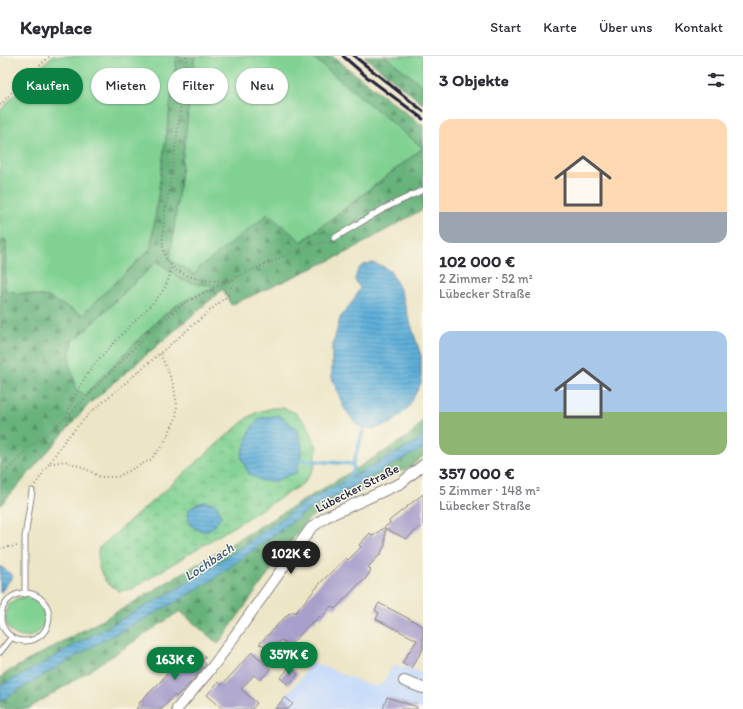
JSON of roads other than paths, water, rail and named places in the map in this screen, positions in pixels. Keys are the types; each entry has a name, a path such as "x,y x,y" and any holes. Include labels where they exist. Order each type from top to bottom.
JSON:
{"street":[{"name":"Lübecker Straße","path":"177,709 219,658 311,528 326,517 401,483 423,465"},
{"path":"404,682 423,688"}],"lane":[{"path":"334,238 385,208 423,190"},
{"path":"25,594 25,537 32,491"},
{"path":"25,594 32,594 39,598 48,609 49,617 45,631 33,640 26,641 12,637 3,625 2,618 6,604 11,598 17,595 25,594"},
{"path":"0,652 12,637"}],"water":[{"path":"372,263 382,266 390,271 399,287 421,356 421,383 408,408 392,423 377,428 364,428 357,425 344,408 332,378 332,348 340,318 353,301 360,288 355,280 358,270 364,265"},
{"path":"279,415 298,430 302,448 297,472 275,481 262,481 249,474 241,457 250,430 260,418"},
{"path":"423,434 422,449 305,512 212,580 181,599 93,646 0,701 0,686 177,589 246,544 302,504 418,441"},
{"path":"206,501 217,505 221,516 214,526 205,532 189,524 188,511 195,505"},
{"path":"0,566 13,576 0,593"}],"waterway":[{"path":"345,482 354,470 353,464 364,428"},
{"path":"300,460 353,464"}],"railway":[{"path":"343,56 367,77 423,119"},
{"path":"354,56 423,111"}],"water label":[{"name":"Lochbach","path":"209,562"}]}
